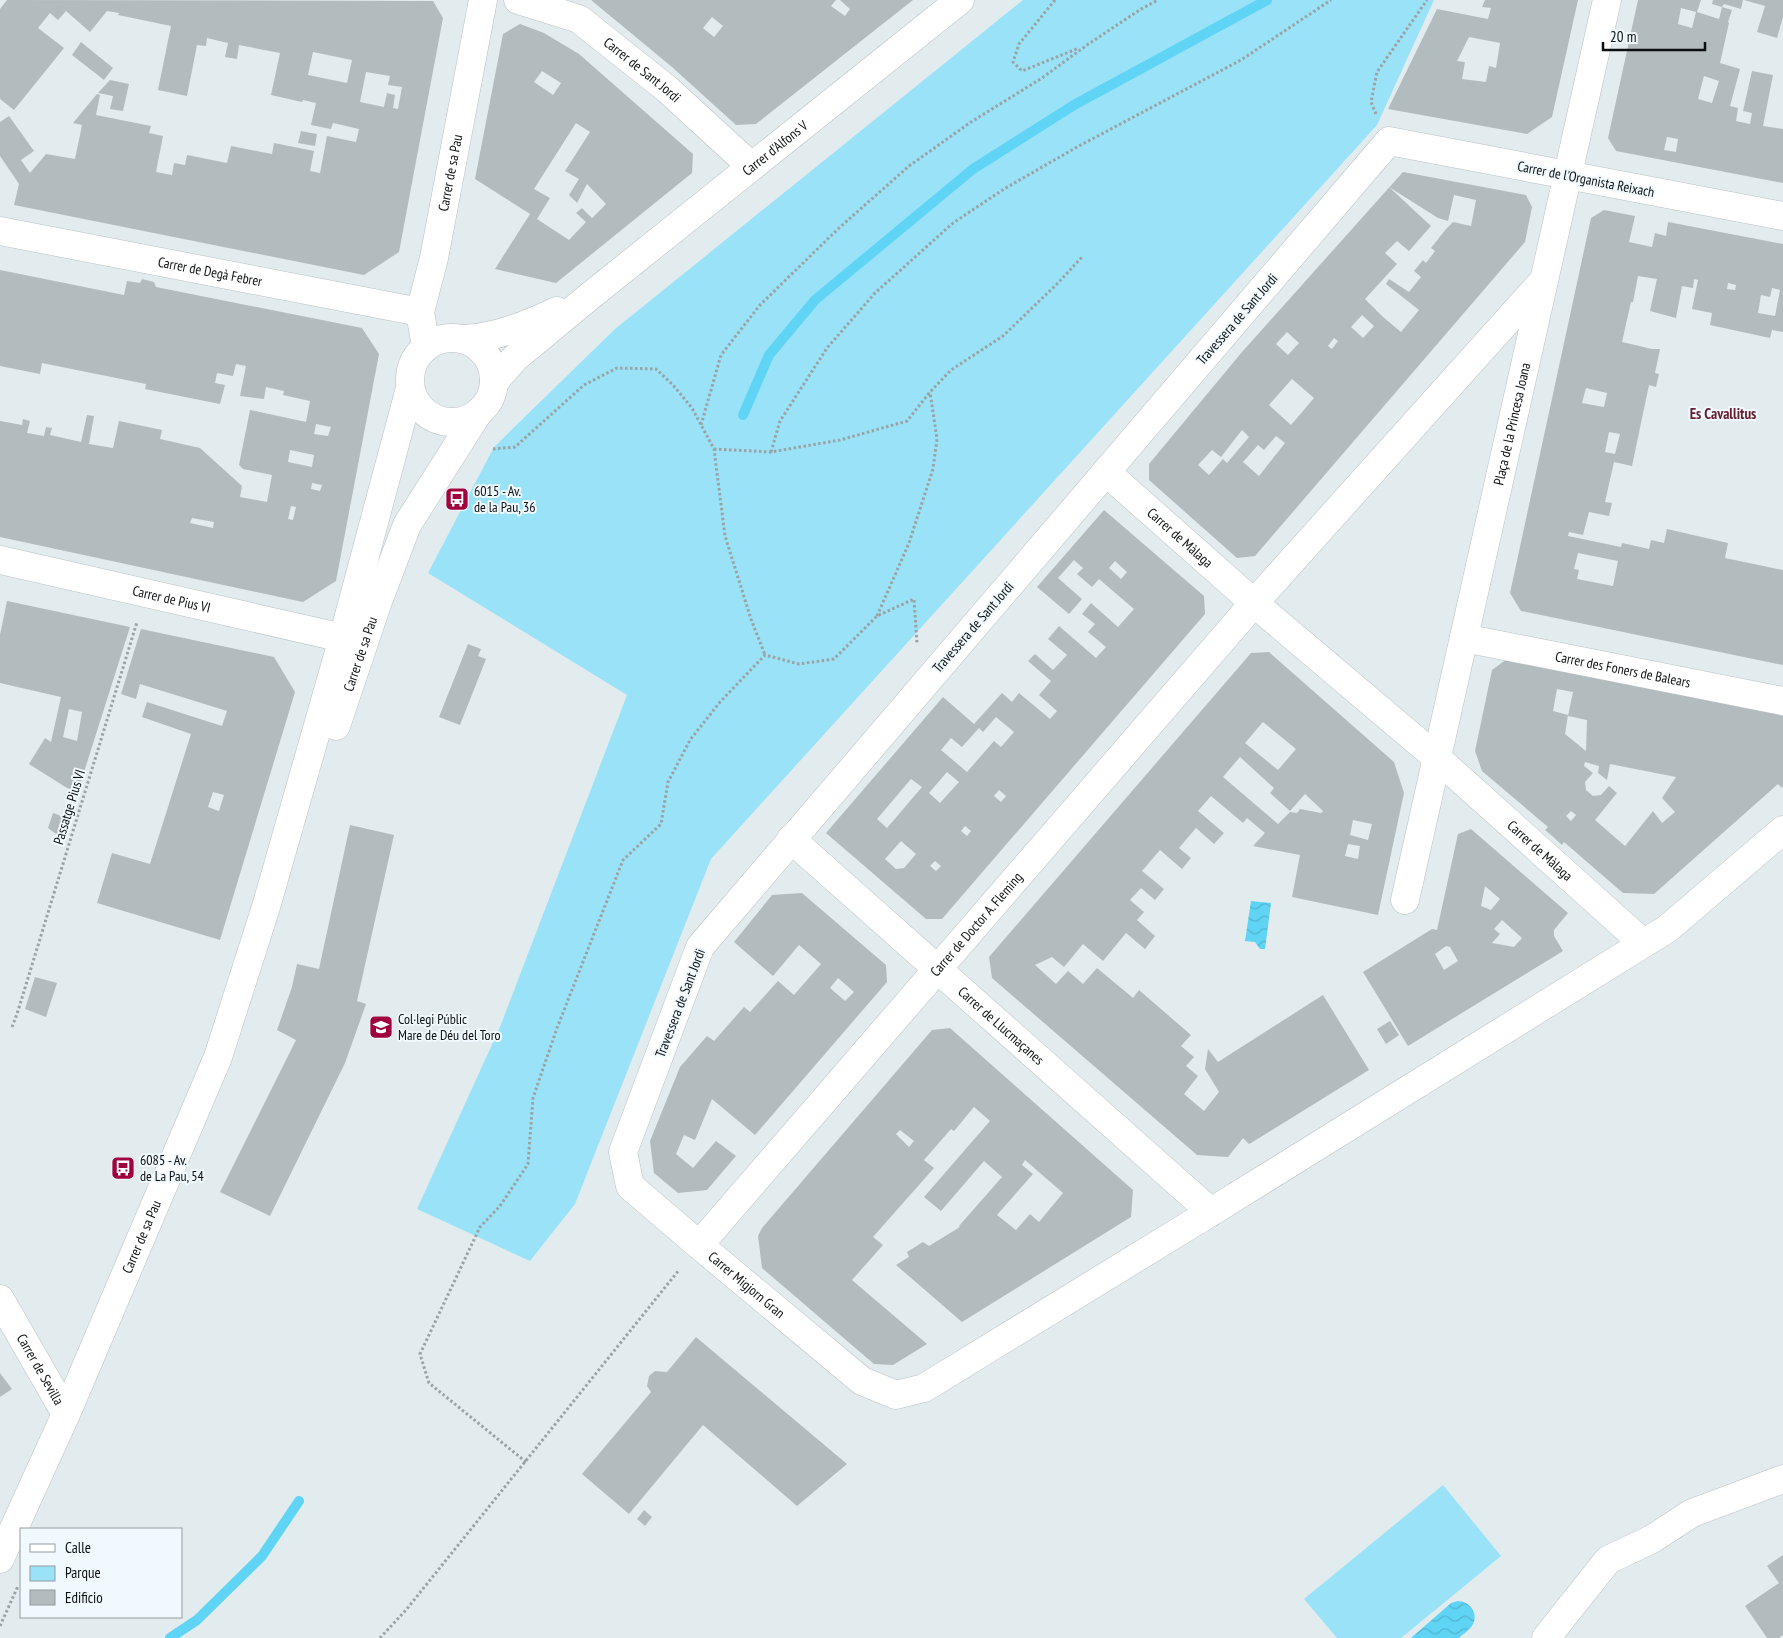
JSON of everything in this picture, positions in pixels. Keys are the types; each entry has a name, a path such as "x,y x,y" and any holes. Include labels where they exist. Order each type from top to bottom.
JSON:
{"street":[{"name":"Carrer de sa Pau","path":"426,347 420,312 434,258 483,0"},
{"name":"Carrer de Sant Jordi","path":"518,0 578,19 667,89 751,166"},
{"name":"Carrer d'Alfons V","path":"494,382 515,358 590,296 960,0"},
{"name":"Plaça de la Princesa Joana","path":"1406,900 1607,0"},
{"name":"Carrer de l'Organista Reixach","path":"1389,141 1783,216"},
{"name":"Travessera de Sant Jordi","path":"623,1152 700,946 1389,141"},
{"name":"Carrer de Degà Febrer","path":"0,231 420,312"},
{"path":"1437,758 1254,604 1544,280"},
{"name":"Carrer d'Alfons V","path":"462,339 480,338 528,324 590,296"},
{"path":"449,338 462,339 478,347 490,360 494,371 492,394 487,404 469,419 459,422 438,420 420,408 410,388 412,366 418,355 437,340 449,338"},
{"name":"Carrer de sa Pau","path":"0,1559 66,1414 218,1057 266,907 344,638 410,388"},
{"name":"Carrer de sa Pau","path":"266,907 338,720 407,526 478,413"},
{"name":"Carrer de Màlaga","path":"1106,472 1254,604"},
{"name":"Carrer de Pius VI","path":"0,560 344,638"},
{"name":"Carrer de Doctor A. Fleming","path":"698,1245 1254,604"},
{"name":"Carrer des Foners de Balears","path":"1464,638 1783,701"},
{"name":"Carrer de Màlaga","path":"1437,758 1644,944"},
{"path":"1211,1212 1644,944 1666,929 1783,830"},
{"name":"Carrer de Llucmaçanes","path":"792,839 1211,1212"},
{"name":"Carrer Migjorn Gran","path":"623,1152 630,1186 862,1381 896,1395 924,1388 1211,1212"},
{"name":"Carrer de Sevilla","path":"0,1299 66,1414"},
{"path":"1546,1638 1608,1560 1652,1539 1692,1513 1783,1479"}],"path":[{"path":"1055,0 1020,44 1013,62 1022,71 1087,45"},
{"path":"701,425 721,355 760,304 839,228 909,166 971,122 1042,78 1087,45 1158,0"},
{"path":"771,452 780,421 827,348 875,293 953,223 1004,189 1077,147 1241,60 1331,0"},
{"path":"1389,141 1370,102 1377,72 1427,0"},
{"path":"714,449 771,452 840,440 907,421 930,392 951,370 1003,336 1082,257"},
{"path":"488,450 515,447 584,385 617,368 656,369 673,385 692,408 714,449 725,536 751,619 765,655"},
{"path":"877,616 909,543 933,470 937,439 930,392"},
{"name":"Passatge Pius VI","path":"12,1027 146,593"},
{"path":"765,655 799,664 834,659 877,616 914,599 918,645 939,667"},
{"path":"526,1462 429,1383 420,1354 480,1227 500,1206 528,1164 533,1098 556,1028 623,860 661,824 668,782 690,740 720,702 765,655"},
{"path":"380,1638 406,1610 526,1462 698,1245"},
{"path":"0,1626 20,1580"}],"green space":[{"path":"1023,0 1434,0 1377,125 711,859 575,1204 530,1261 417,1209 500,1027 627,695 428,573 494,447 615,329"},
{"path":"1443,1485 1501,1556 1401,1638 1337,1638 1304,1599"}],"water":[{"path":"1251,901 1271,903 1265,949 1260,949 1255,942 1245,941"},
{"path":"1458,1601 1469,1605 1475,1616 1472,1626 1459,1638 1411,1638 1451,1603"}],"building":[{"path":"7,0 433,1 443,18 399,252 364,275 14,205 19,184 0,156 0,122 9,116 34,151 21,160 30,173 46,154 75,159 82,125 73,123 97,94 100,95 96,115 151,126 149,133 163,136 156,172 172,175 174,163 185,165 187,155 227,163 231,146 272,154 274,143 314,151 310,171 320,173 327,136 356,142 359,129 333,123 331,129 311,125 316,103 271,95 280,53 239,45 237,59 225,57 228,43 207,38 206,46 197,45 187,96 158,90 171,26 107,11 90,32 66,11 58,20 50,13 38,28 64,48 14,110 0,99 0,9","holes":["313,52 352,60 347,83 308,75","366,72 390,76 388,85 402,87 398,109 393,108 395,95 387,93 384,107 360,102"]},
{"path":"591,0 836,0 831,6 845,16 850,9 840,0 913,0 756,124 736,125 672,67","holes":["712,17 723,26 714,37 703,28"]},
{"path":"1485,0 1578,0 1552,117 1527,134 1388,109 1437,9 1488,19 1491,8 1482,7","holes":["1469,37 1500,43 1496,68 1489,66 1486,82 1462,79 1465,62 1457,61"]},
{"path":"1638,0 1701,0 1697,12 1719,19 1722,7 1732,10 1720,63 1740,69 1730,106 1738,108 1736,121 1750,124 1752,113 1743,111 1752,71 1773,75 1763,126 1783,129 1783,183 1616,151 1608,138","holes":["1681,8 1696,12 1692,28 1678,24","1704,76 1719,81 1712,103 1698,99","1667,137 1678,139 1676,152 1664,150"]},
{"path":"1713,0 1743,0 1741,9 1724,4 1722,7 1712,4"},
{"path":"1744,0 1783,0 1783,17 1777,38 1757,32 1765,6"},
{"path":"520,24 544,33 579,54 693,154 692,173 556,283 495,269 530,214 475,179 503,34","holes":["542,71 561,83 553,95 534,82","576,123 590,132 565,171 579,179 569,195 577,203 587,184 606,204 592,218 582,208 576,213 586,222 569,240 537,219 550,198 534,189"]},
{"path":"81,42 113,68 104,80 72,55"},
{"path":"110,80 129,84 123,111 110,109 113,96 98,93"},
{"path":"301,131 317,134 315,146 298,143"},
{"path":"1403,172 1526,195 1532,207 1525,242 1255,556 1237,558 1149,480 1149,464 1242,352 1389,187","holes":["1389,187 1438,218 1448,221 1454,195 1476,200 1471,226 1453,222 1446,229 1431,248 1435,251 1426,263 1423,260 1414,271 1421,277 1409,292 1389,279 1386,284 1419,310 1401,332 1365,299 1397,264 1385,253 1397,241 1409,251 1431,226","1362,315 1374,326 1363,338 1351,327","1287,332 1299,343 1288,355 1276,344","1334,338 1338,341 1332,349 1328,346","1292,379 1314,398 1291,425 1269,405","1242,430 1249,437 1227,463 1223,459 1209,475 1198,465 1212,450 1221,457","1276,436 1285,443 1259,476 1243,462 1258,445 1264,450"]},
{"path":"1604,210 1635,216 1629,242 1652,247 1655,233 1666,236 1668,222 1783,244 1783,332 1772,330 1770,338 1710,325 1712,313 1692,309 1698,280 1694,279 1693,288 1682,286 1676,318 1650,311 1657,279 1638,276 1622,342 1660,349 1655,373 1659,374 1656,387 1649,385 1632,466 1614,462 1605,502 1612,503 1609,516 1589,512 1583,535 1569,532 1568,536 1621,547 1622,543 1649,549 1651,540 1664,543 1667,529 1728,543 1725,558 1783,570 1783,665 1521,611 1510,593 1591,218","holes":["1728,283 1736,285 1735,290 1727,289","1772,288 1780,290 1775,316 1758,313 1761,295 1770,297","1586,388 1607,393 1604,407 1582,403","1609,432 1620,434 1615,454 1605,452","1578,553 1618,561 1613,586 1577,579 1579,570 1574,569"]},
{"path":"0,270 124,295 127,281 140,283 142,279 154,282 156,287 362,328 379,354 336,581 303,602 0,537 0,421 22,425 23,419 30,421 27,433 44,436 46,427 52,428 50,435 81,442 87,415 94,416 89,444 113,448 119,421 162,430 160,439 200,448 242,486 240,497 267,502 272,475 243,469 239,465 250,410 306,422 310,401 283,395 284,391 266,387 264,399 240,396 246,366 236,364 233,376 217,373 215,383 225,385 220,404 145,389 146,384 42,363 40,374 0,366","holes":["316,424 331,427 328,436 314,434","290,450 314,455 312,467 288,462","312,483 322,485 320,491 311,489","291,506 296,507 293,520 288,519","192,518 214,522 213,528 190,523"]},
{"path":"1104,510 1204,596 1205,614 942,919 926,919 826,833 943,697 974,724 1002,693 1012,702 1019,693 1050,719 1057,711 1039,695 1051,681 1028,661 1035,654 1053,670 1067,655 1048,639 1059,626 1096,658 1106,647 1088,632 1095,624 1082,614 1091,603 1118,627 1134,609 1099,579 1092,587 1077,574 1083,568 1074,560 1058,578 1082,599 1069,614 1037,587","holes":["1115,561 1127,572 1121,579 1109,568","996,717 1014,732 1001,747 994,741 967,772 941,750 951,738 962,747 979,728 983,732","947,772 959,782 940,803 929,793","911,779 922,787 887,828 877,819","999,790 1006,796 1001,802 994,796","965,826 971,831 967,836 961,831","901,841 916,854 904,868 896,869 885,859","935,861 941,866 936,871 930,866"]},
{"path":"7,601 130,627 78,791 67,788 29,764 45,738 51,742 61,697 0,683 0,635","holes":["69,709 82,712 77,741 63,737"]},
{"path":"141,629 274,657 295,692 220,940 97,903 112,853 150,864 191,734 142,717 147,702 222,726 227,711 140,684 136,699 121,694","holes":["213,792 224,795 219,811 208,807"]},
{"path":"468,644 481,649 478,656 486,659 460,725 439,717"},
{"path":"1269,652 1394,762 1404,793 1378,915 1292,897 1300,855 1253,846 1265,833 1247,818 1243,823 1211,796 1198,811 1224,833 1214,844 1196,828 1179,848 1191,858 1182,869 1160,850 1142,871 1164,889 1155,900 1141,888 1130,900 1144,912 1137,920 1155,936 1145,949 1126,933 1103,961 1083,944 1064,967 1052,957 1035,965 1056,984 1068,971 1083,984 1097,968 1133,998 1139,990 1191,1035 1181,1046 1194,1057 1186,1066 1198,1076 1184,1094 1204,1111 1219,1092 1205,1069 1208,1049 1218,1062 1323,995 1369,1070 1251,1143 1249,1144 1243,1138 1228,1157 1197,1155 992,978 989,957 1251,653","holes":["1263,722 1296,749 1278,770 1245,743","1240,757 1274,788 1270,793 1290,811 1305,794 1323,811 1321,813 1300,809 1297,813 1290,812 1278,824 1223,777","1353,820 1372,824 1368,840 1350,835","1348,844 1360,846 1358,859 1345,856"]},
{"path":"1507,659 1672,691 1675,694 1750,709 1750,704 1773,709 1772,713 1783,716 1783,786 1782,788 1778,784 1654,894 1623,893 1564,842 1562,845 1545,830 1548,827 1482,771 1475,751 1492,670","holes":["1557,689 1573,692 1568,716 1587,720 1586,751 1565,734 1568,715 1553,711","1585,762 1599,766 1598,773 1607,780 1610,764 1676,777 1662,798 1675,812 1662,823 1653,811 1625,846 1595,820 1617,793 1609,786 1601,795 1593,796 1586,790 1585,782 1593,773 1584,766","1571,811 1576,815 1571,821 1566,816"]},
{"path":"53,813 69,819 63,839 48,828"},
{"path":"350,825 394,835 357,1001 366,1004 345,1063 270,1216 220,1192 296,1040 277,1030 292,987 297,964 319,969"},
{"path":"1471,829 1568,913 1554,930 1554,936 1563,951 1408,1046 1363,972 1432,929 1437,930 1458,834","holes":["1485,886 1500,899 1491,910 1481,906","1502,920 1522,938 1514,947 1492,943 1500,934 1494,929","1446,946 1450,947 1458,961 1444,970 1435,954"]},
{"path":"802,893 886,965 887,982 755,1135 712,1099 695,1140 684,1135 676,1154 693,1168 716,1141 736,1156 707,1190 678,1193 654,1173 650,1141 680,1067 707,1036 714,1041 744,1007 750,1012 778,981 794,995 821,964 799,945 773,976 734,942 772,895","holes":["838,978 854,992 845,1001 830,988"]},
{"path":"35,977 57,983 46,1017 25,1009"},
{"path":"1390,1021 1399,1035 1386,1044 1377,1029"},
{"path":"950,1028 1133,1190 1131,1217 962,1322 896,1265 909,1257 907,1252 923,1242 929,1246 960,1227 1002,1177 984,1161 941,1211 924,1197 990,1121 974,1107 954,1131 951,1129 924,1160 934,1168 873,1237 883,1245 852,1280 927,1344 893,1365 874,1364 762,1268 758,1236 762,1228 932,1030","holes":["900,1130 914,1141 909,1147 896,1134","1025,1160 1063,1193 1039,1222 1030,1214 1016,1230 997,1215 1033,1174 1022,1165"]},
{"path":"696,1337 847,1464 797,1506 703,1425 629,1514 582,1474 651,1392 647,1386 649,1376 655,1371 667,1372"},
{"path":"0,1373 12,1389 0,1397"},
{"path":"644,1510 652,1517 645,1526 637,1519"},
{"path":"1783,1555 1783,1635 1779,1638 1767,1638 1745,1606 1779,1583 1767,1566"}],"waterway":[{"path":"743,415 769,355 815,300 973,169 1074,105 1267,0"},
{"path":"170,1638 197,1620 262,1556 299,1501"}],"place":[{"name":"6015 - Av. de la Pau, 36","path":"457,499"},
{"name":"Col·legi Públic Mare de Déu del Toro","path":"381,1027"},
{"name":"6085 - Av. de La Pau, 54","path":"123,1168"}],"district":[{"name":"Es Cavallitus","path":"1723,414"}]}
